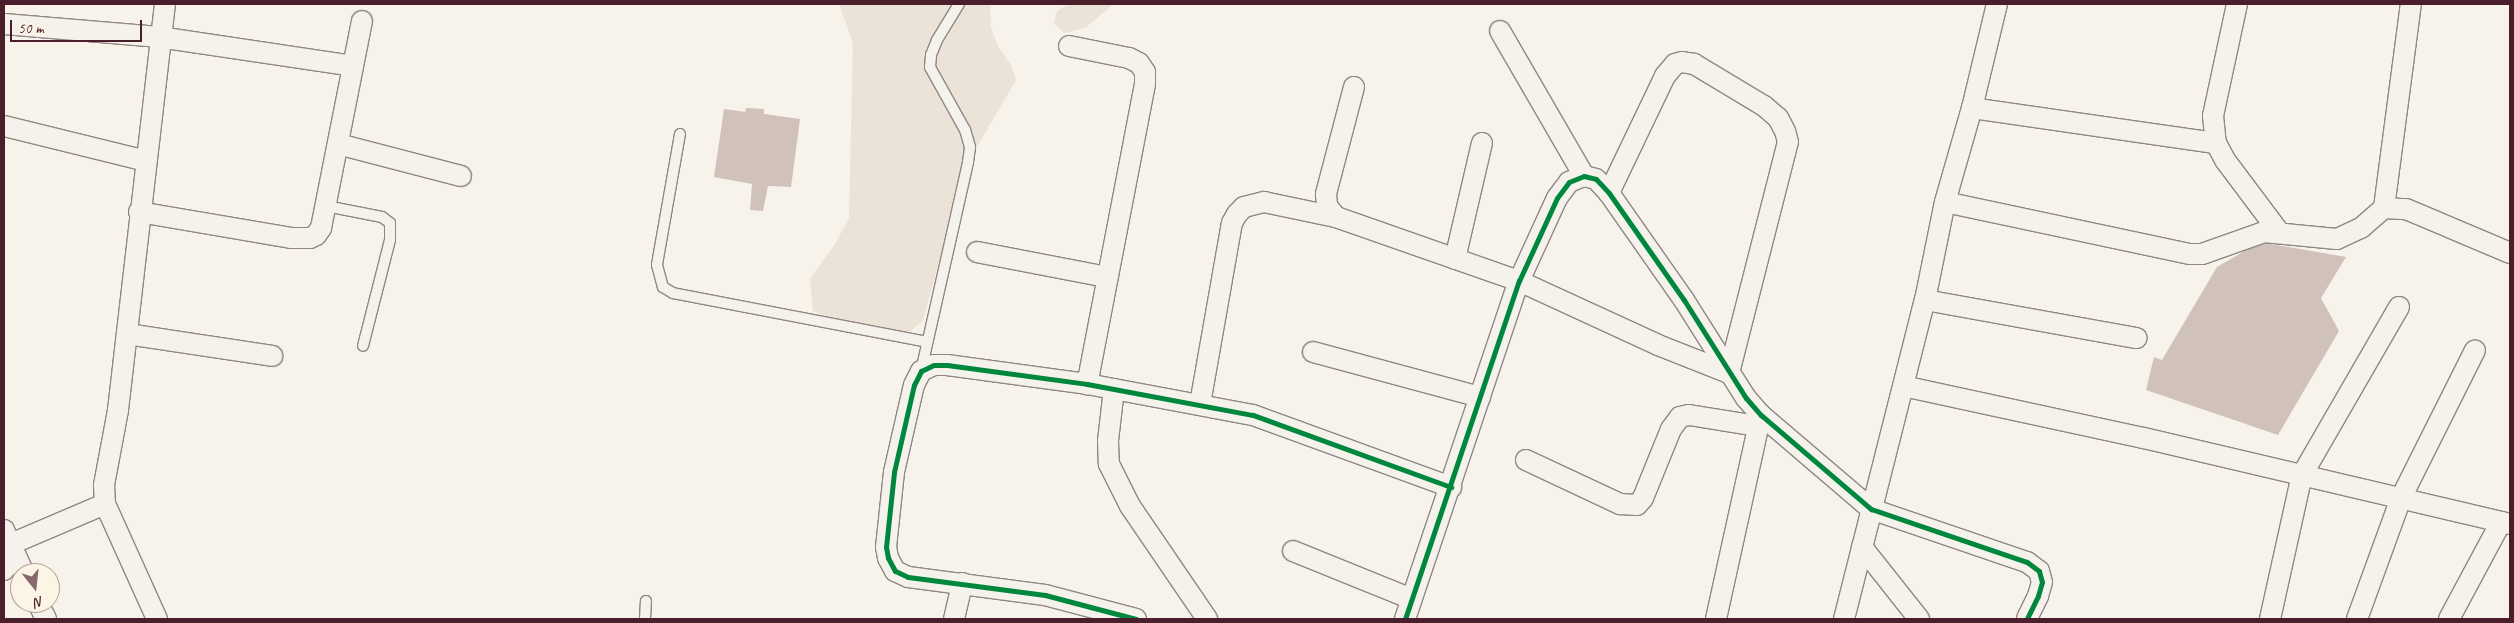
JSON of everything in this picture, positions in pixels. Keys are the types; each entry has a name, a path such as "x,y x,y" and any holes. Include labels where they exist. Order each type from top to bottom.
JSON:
{"street":[{"path":"157,619 105,504 104,485 114,439 159,37 165,4"},
{"path":"1844,619 1925,300 1945,202 1972,108 1997,4"},
{"path":"2237,4 2214,116 2216,143 2225,160 2279,232"},
{"path":"1945,202 2190,254 2202,254 2264,232 2279,232 2324,240 2337,239 2361,228 2384,208 2411,4"},
{"path":"139,212 302,239 310,238 321,228 362,21"},
{"path":"4,24 159,37 353,66"},
{"path":"1500,31 1584,176"},
{"path":"1069,46 1129,58 1139,63 1145,72 1146,84 1087,384"},
{"path":"1609,193 1666,76 1675,64 1682,62 1694,64 1764,106 1778,118 1788,142 1729,373"},
{"path":"1336,217 1327,206 1326,194 1354,87"},
{"path":"1972,108 2216,143"},
{"path":"4,126 146,161"},
{"path":"1455,259 1482,143"},
{"path":"338,144 461,176"},
{"path":"1405,619 1519,281 1557,198 1569,182 1584,176 1596,180 1609,193 1693,313 1759,421 1871,510 2027,562 2039,571 2042,582 2038,596 2027,619"},
{"path":"1200,404 1232,223 1244,207 1264,202 1336,217 1519,281 1658,345 1729,373"},
{"path":"2384,208 2406,209 2510,253"},
{"path":"977,252 1107,277"},
{"path":"1925,300 2137,338"},
{"path":"2270,619 2302,475 2399,307"},
{"path":"127,334 272,356"},
{"path":"2357,619 2401,498 2475,350"},
{"path":"1313,352 1480,397"},
{"path":"1136,619 1077,611 1045,595 908,577 895,571 887,552 894,472 914,386 920,371 934,365 947,365 1087,384 1253,415 1451,486"},
{"path":"1903,386 2144,438 2506,523 2449,619"},
{"path":"1114,389 1108,442 1109,464 1130,506 1207,619"},
{"path":"1526,460 1620,504 1637,506 1643,498 1671,429 1680,417 1688,415 1759,421"},
{"path":"1716,619 1759,421"},
{"path":"7,537 105,504"},
{"path":"4,570 7,537"},
{"path":"7,537 19,563"},
{"path":"1862,547 1919,619"},
{"path":"1293,551 1412,599"},
{"path":"954,619 962,583"}],"lane":[{"path":"920,371 970,147 965,130 930,67 931,55 959,4"},
{"path":"680,134 656,266 663,287 673,293 927,342"},
{"path":"326,206 382,217 390,223 390,240 363,346"},
{"path":"645,619 646,601"}],"shaded area":[{"path":"839,4 990,4 991,28 998,46 1011,65 1016,80 974,152 967,178 963,208 938,265 923,321 908,333 843,323 813,311 810,279 835,244 849,218 853,43"},
{"path":"1069,4 1114,4 1085,28 1064,33 1054,23 1057,11"},
{"path":"746,108 764,109 764,114 800,119 791,187 768,186 763,211 750,210 752,184 714,177 724,109 745,112"},
{"path":"2260,242 2346,257 2321,298 2339,331 2278,435 2146,390 2154,357 2162,360 2217,267"}],"cycle path":[{"path":"1405,619 1519,281 1557,198 1569,182 1584,176 1596,179 1609,193 1684,300 1746,398 1761,415 1871,509 2027,562 2039,571 2042,582 2038,596 2027,619"},
{"path":"1136,619 1045,595 908,577 895,571 888,558 886,547 894,472 914,385 921,371 934,365 947,365 1087,384 1253,415 1451,487"}]}
